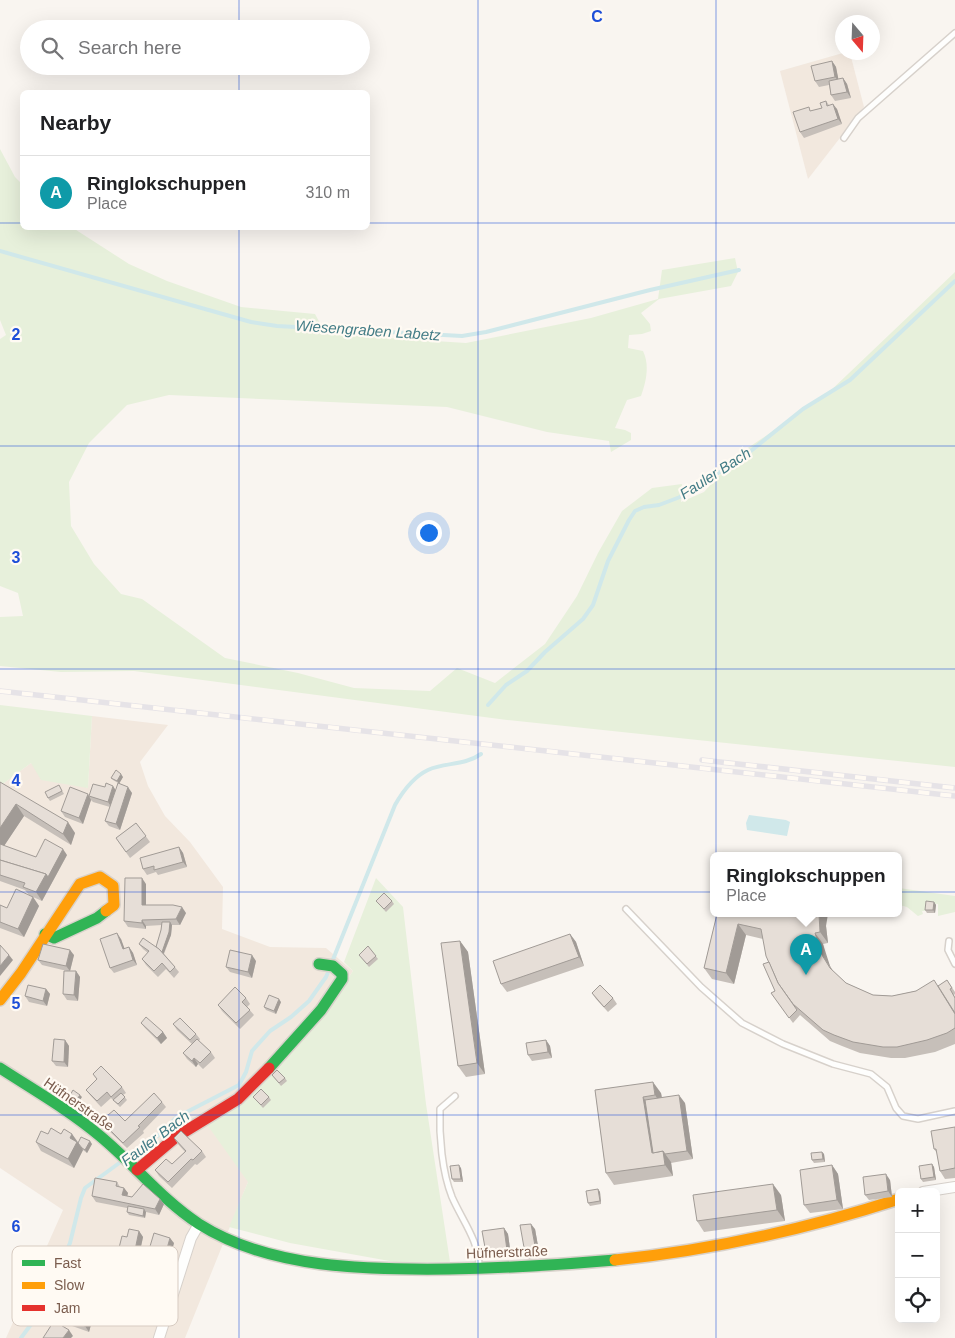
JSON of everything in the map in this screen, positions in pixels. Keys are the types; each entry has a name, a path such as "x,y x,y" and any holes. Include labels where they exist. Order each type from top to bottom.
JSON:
{"street":[{"path":"0,1000 21,973 45,934 80,884 100,877 113,886 114,905 96,918 54,938 45,934"},
{"path":"135,1167 176,1137 238,1099 276,1061 321,1010 342,979 342,974 333,966 319,964"},
{"name":"Hüfnerstraße","path":"0,1068 76,1119 115,1149 199,1224 243,1244 312,1262 383,1268 479,1269 581,1263 683,1251 814,1224 895,1200"},
{"path":"940,1189 955,1187"},
{"path":"178,1280 192,1238 199,1224"},
{"path":"159,1338 163,1326"}],"lane":[{"path":"844,138 858,118 955,33"},
{"path":"626,909 701,987 742,1023 783,1044 833,1064 871,1074 887,1087 896,1108 903,1116 918,1119 955,1111"},
{"path":"949,941 948,950 955,964"},
{"path":"455,1096 440,1109 439,1127 446,1179 452,1197 475,1244 479,1258 479,1269"}],"shaded area":[{"path":"835,55 835,60 852,60 864,107 808,179 780,71"},
{"path":"92,716 168,725 140,762 148,786 165,816 190,842 223,887 222,929 270,947 326,948 353,971 328,1008 248,1182 185,1338 6,1338 12,1325 178,1326 178,1246 47,1246 63,1210 0,1168 0,786 31,763 88,788"}],"green space":[{"path":"0,149 15,177 20,182 20,230 76,230 129,264 167,281 241,307 315,314 326,334 466,343 591,318 658,299 662,270 735,258 738,272 731,286 659,299 641,313 650,324 651,331 629,335 628,348 643,351 647,368 646,379 641,396 627,400 615,428 631,433 631,440 611,452 609,441 547,432 447,407 169,395 127,405 89,443 69,482 71,526 94,564 121,594 142,599 225,658 298,673 354,688 430,691 457,668 495,683 545,644 577,596 598,553 622,511 652,488 682,484 681,502 704,492 739,454 826,395 955,272 955,767 507,720 134,671 61,672 0,666 0,617 23,616 18,593 0,586 0,339 6,335 0,320"},
{"path":"0,705 92,716 88,788 41,780 31,763 0,786"},
{"path":"376,878 403,907 426,1104 450,1262 395,1262 290,1243 229,1227 248,1182 208,1126 328,1008 353,971 344,962"},
{"path":"902,888 955,896 955,912 938,916 938,904 927,903 925,911 922,911 923,914 918,916 907,907 902,906"}],"water":[{"path":"749,815 790,822 787,836 747,830 746,823"}],"building":[{"path":"832,61 835,77 815,81 811,66"},
{"path":"843,78 847,92 831,95 829,81"},
{"path":"826,101 827,106 833,104 838,119 800,132 793,112 809,107 810,111 822,108 820,103"},
{"path":"116,770 121,774 117,781 111,778"},
{"path":"0,782 68,822 63,834 16,804 0,828"},
{"path":"106,783 113,786 108,802 89,796 93,784 105,787"},
{"path":"118,783 128,787 116,824 105,821"},
{"path":"59,785 62,791 48,798 45,792"},
{"path":"70,787 88,794 79,818 61,811"},
{"path":"136,823 146,836 126,852 116,838"},
{"path":"45,839 63,849 48,877 46,874 0,860 0,844 36,857"},
{"path":"179,847 183,862 154,870 154,866 143,869 140,858"},
{"path":"0,860 46,874 36,892 23,887 25,883 0,875"},
{"path":"125,878 142,878 142,905 173,905 182,907 176,919 142,920 142,923 124,921"},
{"path":"16,889 33,897 18,929 0,922 0,905 7,908"},
{"path":"384,893 392,901 384,909 376,901"},
{"path":"926,901 934,902 933,910 925,910"},
{"path":"716,917 819,917 820,932 815,933 822,955 830,968 846,983 873,995 892,996 916,991 934,980 955,1014 955,1028 927,1040 897,1047 883,1047 853,1042 823,1030 793,1004 778,983 766,956 761,929 738,924 726,973 704,968"},
{"path":"162,922 170,922 169,932 162,952 156,947"},
{"path":"117,933 123,949 129,947 133,960 110,968 100,939"},
{"path":"570,934 579,957 501,984 493,961"},
{"path":"143,938 159,949 175,967 170,972 162,963 154,971 142,959 149,951 139,944"},
{"path":"460,941 477,1063 458,1066 441,943"},
{"path":"43,944 70,950 66,966 38,960"},
{"path":"0,945 9,955 0,966"},
{"path":"368,946 376,956 367,964 359,955"},
{"path":"230,950 252,955 248,972 226,967"},
{"path":"769,962 778,983 797,1010 789,1018 771,993 775,991 763,964"},
{"path":"64,971 76,971 74,995 63,994"},
{"path":"947,980 955,998 955,1013 938,986"},
{"path":"28,985 46,989 43,1001 25,996"},
{"path":"600,985 613,998 604,1007 592,993"},
{"path":"235,987 246,998 242,1002 250,1010 236,1023 218,1005"},
{"path":"269,995 279,999 274,1011 264,1007"},
{"path":"146,1017 163,1032 157,1038 141,1023"},
{"path":"180,1018 196,1034 190,1040 173,1024"},
{"path":"54,1039 65,1040 64,1062 52,1061"},
{"path":"197,1039 211,1052 200,1063 194,1058 192,1061 183,1053"},
{"path":"546,1040 548,1052 528,1055 526,1043"},
{"path":"101,1066 122,1087 111,1097 107,1092 97,1101 86,1090 97,1079 93,1074"},
{"path":"277,1070 285,1078 279,1083 272,1075"},
{"path":"653,1082 655,1095 643,1097 652,1153 663,1151 665,1165 606,1173 595,1090"},
{"path":"261,1089 269,1097 261,1105 253,1097"},
{"path":"73,1090 80,1095 74,1103 68,1099"},
{"path":"121,1093 125,1097 118,1104 113,1100"},
{"path":"154,1093 162,1102 123,1143 101,1121 114,1110 125,1121"},
{"path":"679,1095 687,1151 665,1154 663,1151 653,1153 645,1100"},
{"path":"955,1127 955,1168 940,1171 931,1131"},
{"path":"51,1128 61,1134 64,1129 72,1134 70,1138 77,1142 68,1159 36,1142 41,1131 48,1134"},
{"path":"181,1131 202,1151 168,1182 155,1170 166,1159 172,1164 186,1151 174,1138"},
{"path":"81,1137 90,1141 85,1150 78,1143"},
{"path":"822,1152 823,1159 812,1160 811,1153"},
{"path":"932,1164 934,1177 921,1179 919,1166"},
{"path":"459,1165 461,1179 452,1179 450,1166"},
{"path":"832,1165 837,1200 804,1205 800,1170"},
{"path":"886,1174 888,1191 865,1195 863,1177"},
{"path":"95,1178 117,1182 116,1186 124,1188 122,1195 132,1197 143,1184 160,1199 155,1209 92,1196"},
{"path":"773,1184 777,1210 697,1221 693,1195"},
{"path":"598,1189 600,1201 588,1203 586,1191"},
{"path":"128,1206 144,1209 143,1216 127,1212"},
{"path":"531,1224 536,1251 525,1253 520,1225"},
{"path":"504,1228 507,1250 486,1253 482,1231"},
{"path":"129,1229 139,1231 136,1246 120,1246 122,1236 127,1237"},
{"path":"154,1233 170,1238 168,1246 150,1246"},
{"path":"51,1326 62,1326 69,1330 63,1338 43,1338"}],"waterway":[{"name":"Wiesengraben Labetz","path":"0,251 251,322 277,326 462,336 486,332 650,290 739,270"},
{"name":"Fauler Bach","path":"488,705 506,685 527,671 545,652 583,619 593,605 608,561 635,511 680,497 742,458 803,409 850,380 955,281"},
{"name":"Fauler Bach","path":"332,962 395,805 401,795 413,780 428,770 475,758 481,754"},
{"name":"Fauler Bach","path":"128,1157 148,1145 177,1117 239,1085 246,1072 252,1051 270,1031 291,1017 309,1001 329,970"},
{"name":"Fauler Bach","path":"69,1246 85,1188 122,1161"},
{"name":"Fauler Bach","path":"21,1338 30,1326"}],"railway":[{"path":"0,691 955,796"},
{"path":"702,760 955,788"}],"traffic: fast":[{"path":"45,934 54,938 97,918 106,911"},
{"path":"269,1068 321,1010 342,979 342,974 333,966 319,964"},
{"path":"0,1068 51,1100 88,1127 160,1193 199,1224 227,1239 257,1250 320,1264 386,1269 491,1268 615,1260"}],"traffic: slow":[{"path":"0,1000 21,973 80,884 100,877 113,886 114,905 106,911"},
{"path":"615,1260 651,1256 759,1237 829,1220 895,1200"}],"traffic: jam":[{"path":"137,1170 176,1137 238,1099 269,1068"}],"place":[{"name":"Ringlokschuppen","path":"806,975"}]}
